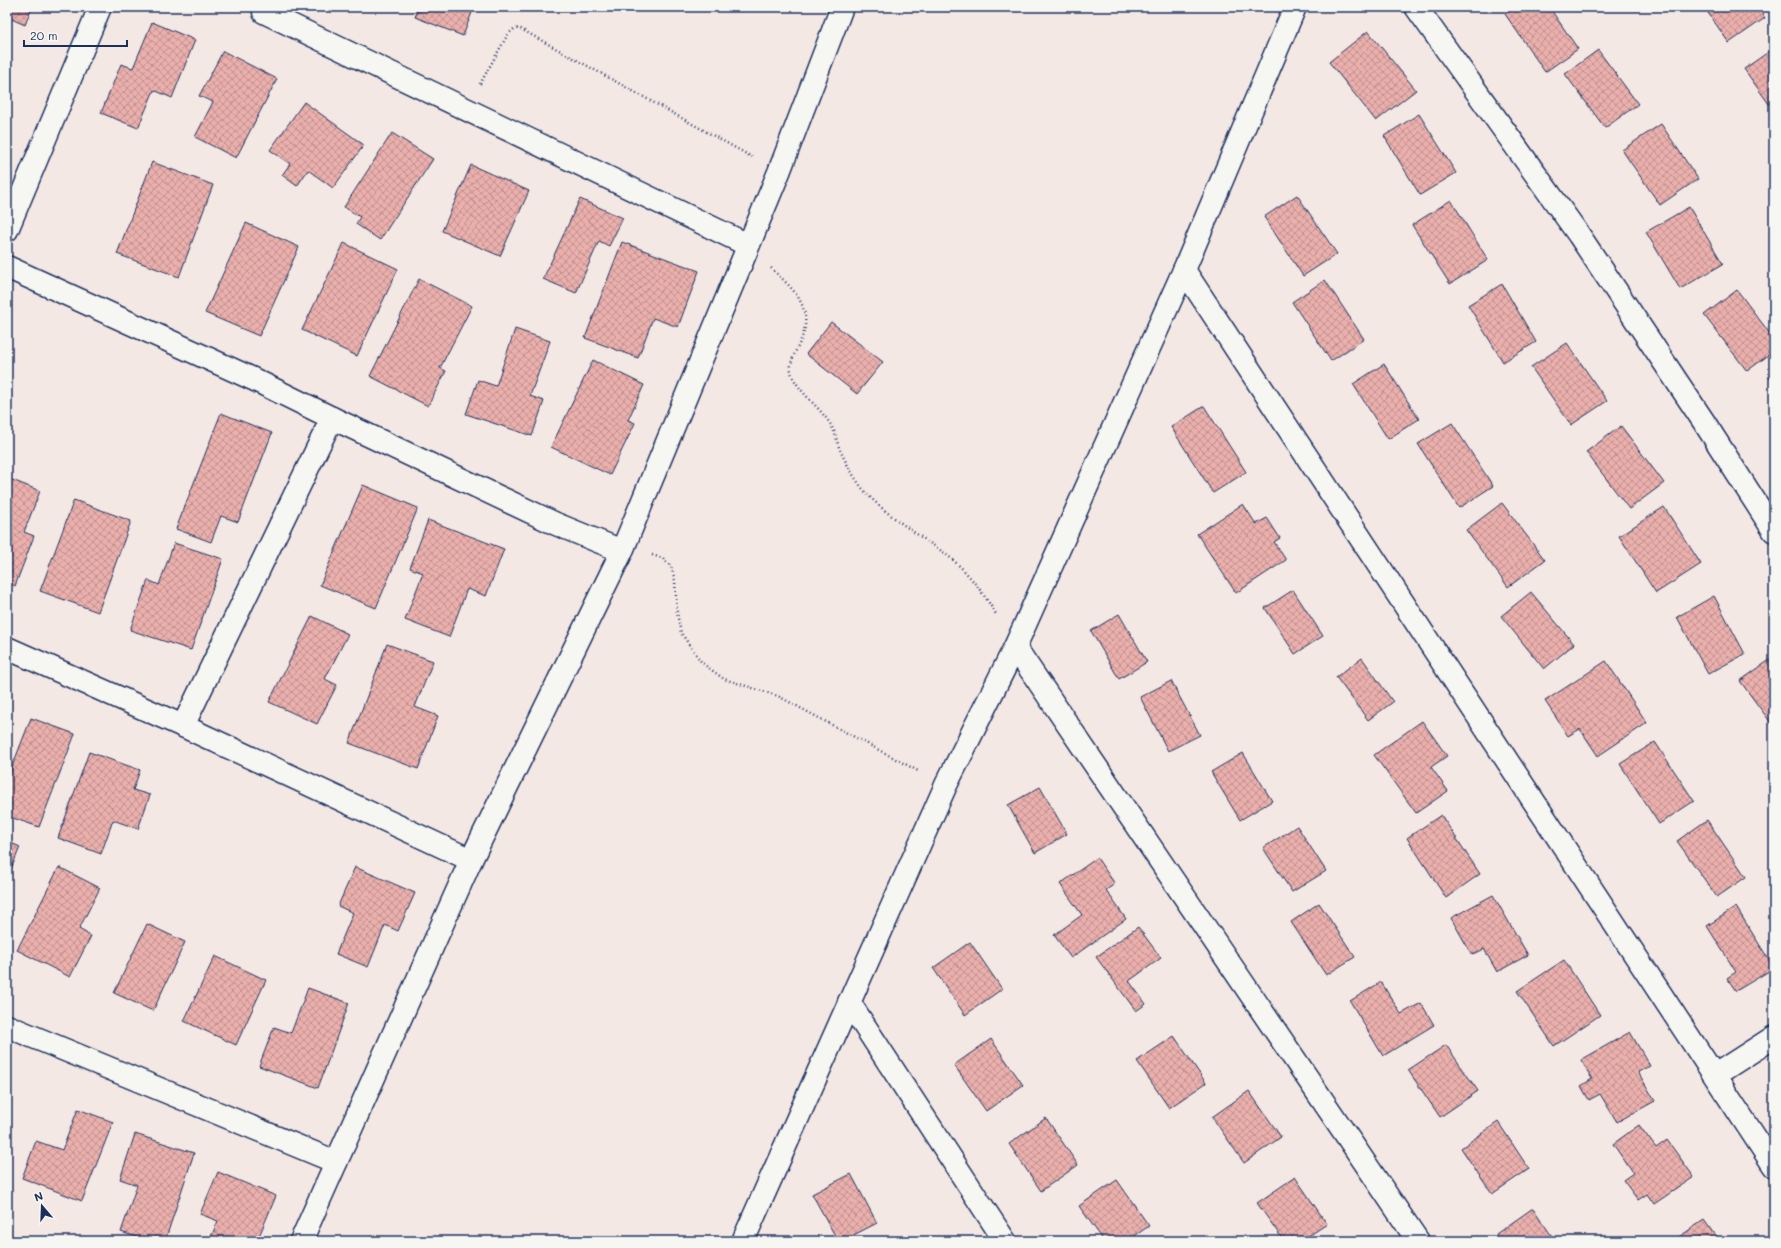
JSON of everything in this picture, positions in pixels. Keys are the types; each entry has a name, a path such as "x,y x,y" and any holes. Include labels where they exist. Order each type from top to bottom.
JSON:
{"street":[{"path":"7,230 100,7"},
{"path":"301,1241 471,860 622,551 779,172 842,7"},
{"path":"743,1241 946,785 1014,647 1184,270 1294,7"},
{"path":"1416,7 1579,235 1704,422 1774,531"},
{"path":"260,9 748,245"},
{"path":"7,267 253,379 556,524 622,551"},
{"path":"1184,270 1716,1075 1774,1166"},
{"path":"183,726 332,418"},
{"path":"1014,647 1418,1241"},
{"path":"7,648 183,726 471,860"},
{"path":"849,1002 1005,1241"},
{"path":"7,1026 336,1162"},
{"path":"1716,1075 1774,1037"}],"path":[{"path":"466,108 508,34 519,28 779,172"},
{"path":"748,245 797,296 802,306 806,322 804,335 791,360 789,368 794,379 824,416 834,431 841,454 854,475 871,499 920,537 941,550 958,566 987,599 1014,647"},
{"path":"622,551 662,558 671,566 675,581 677,612 681,633 702,663 724,679 778,696 946,785"}],"building":[{"path":"7,7 32,7 25,25 7,17"},
{"path":"419,7 474,7 463,36 415,17"},
{"path":"1516,7 1549,7 1578,49 1545,72 1505,14"},
{"path":"1704,7 1758,7 1765,18 1729,43"},
{"path":"152,22 195,40 172,98 154,90 138,128 101,113 121,64 133,68"},
{"path":"1368,31 1416,90 1376,121 1329,62"},
{"path":"1774,48 1774,111 1744,69"},
{"path":"1598,50 1638,104 1605,128 1565,74"},
{"path":"223,51 277,79 236,158 195,137 213,102 199,96"},
{"path":"304,102 364,145 333,188 308,170 297,186 282,175 290,164 270,150"},
{"path":"1419,114 1456,173 1420,195 1384,136"},
{"path":"1661,124 1698,179 1660,205 1622,150"},
{"path":"392,133 433,159 380,240 356,224 360,217 344,207"},
{"path":"152,162 213,185 179,277 117,254"},
{"path":"471,165 529,191 500,256 442,231"},
{"path":"1297,195 1337,254 1303,276 1264,217"},
{"path":"580,199 623,218 609,246 599,241 576,293 543,279"},
{"path":"1451,200 1488,260 1450,284 1412,225"},
{"path":"1689,207 1723,264 1680,289 1646,232"},
{"path":"246,223 299,247 259,336 205,313"},
{"path":"622,242 699,271 678,327 653,318 638,358 585,338"},
{"path":"344,243 398,269 357,356 302,330"},
{"path":"419,279 472,306 440,368 446,371 428,406 370,376"},
{"path":"1325,280 1364,339 1331,361 1292,302"},
{"path":"1502,284 1536,342 1503,362 1468,305"},
{"path":"1737,290 1774,339 1774,351 1747,371 1704,315"},
{"path":"831,322 883,362 857,394 806,354"},
{"path":"515,329 550,341 530,396 544,401 532,436 466,414 478,380 496,386"},
{"path":"1567,343 1607,401 1571,425 1531,367"},
{"path":"593,360 644,385 628,420 635,423 610,475 551,447"},
{"path":"1384,364 1419,419 1388,439 1353,384"},
{"path":"1774,373 1774,384 1769,377"},
{"path":"1204,406 1246,472 1213,493 1171,427"},
{"path":"221,413 272,433 238,522 221,516 211,542 176,529"},
{"path":"1452,423 1493,486 1459,508 1418,444"},
{"path":"1621,426 1664,483 1629,509 1586,452"},
{"path":"7,478 40,491 24,532 34,536 15,586 7,582"},
{"path":"363,485 418,508 376,608 320,585"},
{"path":"74,500 131,521 98,612 40,591"},
{"path":"1502,503 1545,560 1508,587 1466,530"},
{"path":"1243,504 1256,524 1267,518 1280,538 1274,542 1286,560 1236,593 1197,534"},
{"path":"1664,507 1701,564 1656,593 1619,536"},
{"path":"428,520 504,549 486,596 467,589 449,637 405,620 423,573 410,568"},
{"path":"174,543 223,559 191,650 130,630 148,580 159,585"},
{"path":"1293,590 1323,636 1295,654 1265,608"},
{"path":"1531,592 1574,644 1544,669 1501,616"},
{"path":"1714,596 1745,654 1708,674 1677,617"},
{"path":"1119,614 1147,662 1119,679 1091,631"},
{"path":"312,616 348,634 325,679 337,685 317,724 269,702"},
{"path":"387,644 433,661 415,707 438,716 418,769 349,743"},
{"path":"1362,658 1393,702 1368,720 1336,677"},
{"path":"1771,659 1774,664 1774,727 1740,681"},
{"path":"1606,661 1647,723 1598,756 1580,729 1568,736 1545,701"},
{"path":"1171,681 1200,735 1168,751 1140,697"},
{"path":"31,718 75,734 39,827 7,816 7,780"},
{"path":"1422,721 1447,756 1431,767 1448,791 1416,813 1374,755"},
{"path":"1655,742 1694,801 1659,824 1620,764"},
{"path":"89,752 140,770 133,790 150,795 138,829 113,820 101,854 58,838"},
{"path":"1243,753 1272,801 1240,820 1211,772"},
{"path":"1040,787 1067,834 1035,853 1008,805"},
{"path":"1441,815 1480,874 1446,898 1407,838"},
{"path":"1707,820 1746,877 1717,897 1677,841"},
{"path":"1297,826 1326,871 1292,892 1263,848"},
{"path":"7,841 20,847 7,879"},
{"path":"1097,858 1115,884 1106,890 1126,919 1071,958 1054,935 1082,915 1060,884"},
{"path":"59,867 100,888 79,929 91,936 70,977 17,950"},
{"path":"355,867 415,893 398,931 385,925 368,967 336,954 353,913 338,906"},
{"path":"1493,895 1528,955 1497,972 1484,949 1472,955 1451,918"},
{"path":"1319,903 1355,957 1326,975 1291,922"},
{"path":"1736,907 1774,968 1736,991 1727,978 1736,972 1707,926"},
{"path":"147,924 185,942 153,1011 114,993"},
{"path":"1138,927 1161,958 1129,981 1146,1004 1136,1011 1096,957"},
{"path":"970,942 1002,989 965,1015 933,968"},
{"path":"215,956 266,980 236,1045 184,1021"},
{"path":"1564,960 1600,1015 1554,1046 1517,991"},
{"path":"1381,982 1401,1014 1421,1003 1434,1025 1383,1056 1350,1001"},
{"path":"308,988 349,1003 318,1088 259,1066 274,1027 291,1033"},
{"path":"1630,1032 1650,1066 1638,1072 1655,1101 1617,1122 1600,1094 1589,1100 1581,1086 1592,1079 1581,1060"},
{"path":"1174,1036 1206,1083 1169,1108 1137,1061"},
{"path":"991,1039 1023,1085 986,1111 954,1065"},
{"path":"1446,1045 1478,1091 1440,1117 1408,1070"},
{"path":"1249,1091 1281,1137 1244,1163 1212,1117"},
{"path":"78,1109 113,1122 82,1201 22,1178 36,1141 62,1150"},
{"path":"1046,1118 1078,1165 1041,1191 1009,1144"},
{"path":"1498,1122 1529,1169 1492,1194 1461,1148"},
{"path":"1639,1125 1656,1148 1667,1140 1694,1177 1654,1204 1647,1194 1638,1200 1623,1180 1633,1173 1613,1144"},
{"path":"135,1134 194,1153 165,1241 149,1241 121,1232 137,1185 120,1179"},
{"path":"218,1172 276,1196 257,1241 209,1241 218,1221 200,1214"},
{"path":"851,1174 877,1223 842,1241 838,1241 812,1194"},
{"path":"1295,1177 1327,1224 1301,1241 1284,1241 1257,1203"},
{"path":"1117,1180 1149,1226 1127,1241 1104,1241 1079,1206"},
{"path":"1533,1208 1555,1241 1500,1241 1496,1234"},
{"path":"1704,1220 1719,1241 1673,1241"}]}
